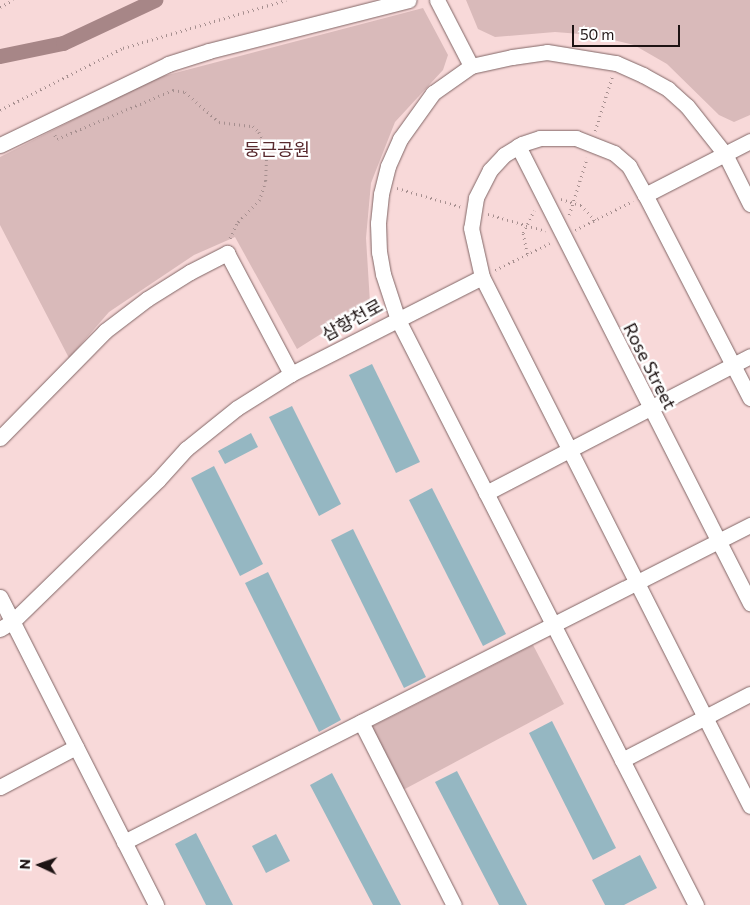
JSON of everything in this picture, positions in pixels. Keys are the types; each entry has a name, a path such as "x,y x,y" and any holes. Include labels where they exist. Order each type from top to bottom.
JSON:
{"street":[{"path":"0,145 48,120 168,64 209,51 409,0"},
{"path":"436,0 471,66"},
{"name":"삼향천로","path":"6,625 158,480 186,449 237,408 291,374 398,320 383,274 379,252 378,223 383,184 400,139 418,112 433,93 471,66 547,52 616,63 643,75 668,89 693,114 724,154 750,204"},
{"path":"750,398 646,195 629,166 614,153 592,142 559,136 540,138 518,146 504,155 490,170 476,198 471,228 482,276 750,806"},
{"path":"646,195 750,140"},
{"name":"Rose Street","path":"518,146 750,603"},
{"path":"0,438 105,331 147,299 190,272 227,253 291,374"},
{"path":"482,276 398,320 696,905"},
{"path":"486,493 750,356"},
{"path":"124,842 750,525"},
{"path":"0,597 6,625 76,747 156,905"},
{"path":"622,760 750,694"},
{"path":"361,722 454,905"},
{"path":"0,787 76,747"}],"path":[{"path":"0,7 13,0"},
{"path":"0,110 122,48 286,0"},
{"path":"48,120 57,139 173,90 185,92 219,122 253,126 259,132 267,150 266,181 260,200 237,224 227,253"}],"green space":[{"path":"466,0 750,0 750,115 734,122 719,115 667,64 634,45 593,35 555,32 495,37 478,29"},
{"name":"둥근공원","path":"423,8 448,55 443,70 395,122 371,183 366,238 370,303 297,349 235,237 194,255 109,312 69,358 0,225 0,157 156,78"},
{"path":"533,645 564,704 403,790 372,736 373,726"}],"building":[{"path":"372,364 420,462 396,473 349,375"},
{"path":"292,406 341,504 319,516 269,417"},
{"path":"251,433 258,447 225,464 218,451"},
{"path":"214,466 263,564 240,576 191,478"},
{"path":"432,488 506,634 483,646 409,500"},
{"path":"353,529 426,677 404,688 331,540"},
{"path":"268,572 341,720 319,732 245,583"},
{"path":"552,721 616,848 593,860 529,733"},
{"path":"457,771 527,905 499,905 435,782"},
{"path":"332,773 401,905 373,905 310,785"},
{"path":"196,833 233,905 206,905 175,844"},
{"path":"276,834 290,861 266,873 252,846"},
{"path":"640,855 657,888 624,905 605,905 592,880"}],"waterway":[{"path":"0,56 63,43 155,0"}]}
